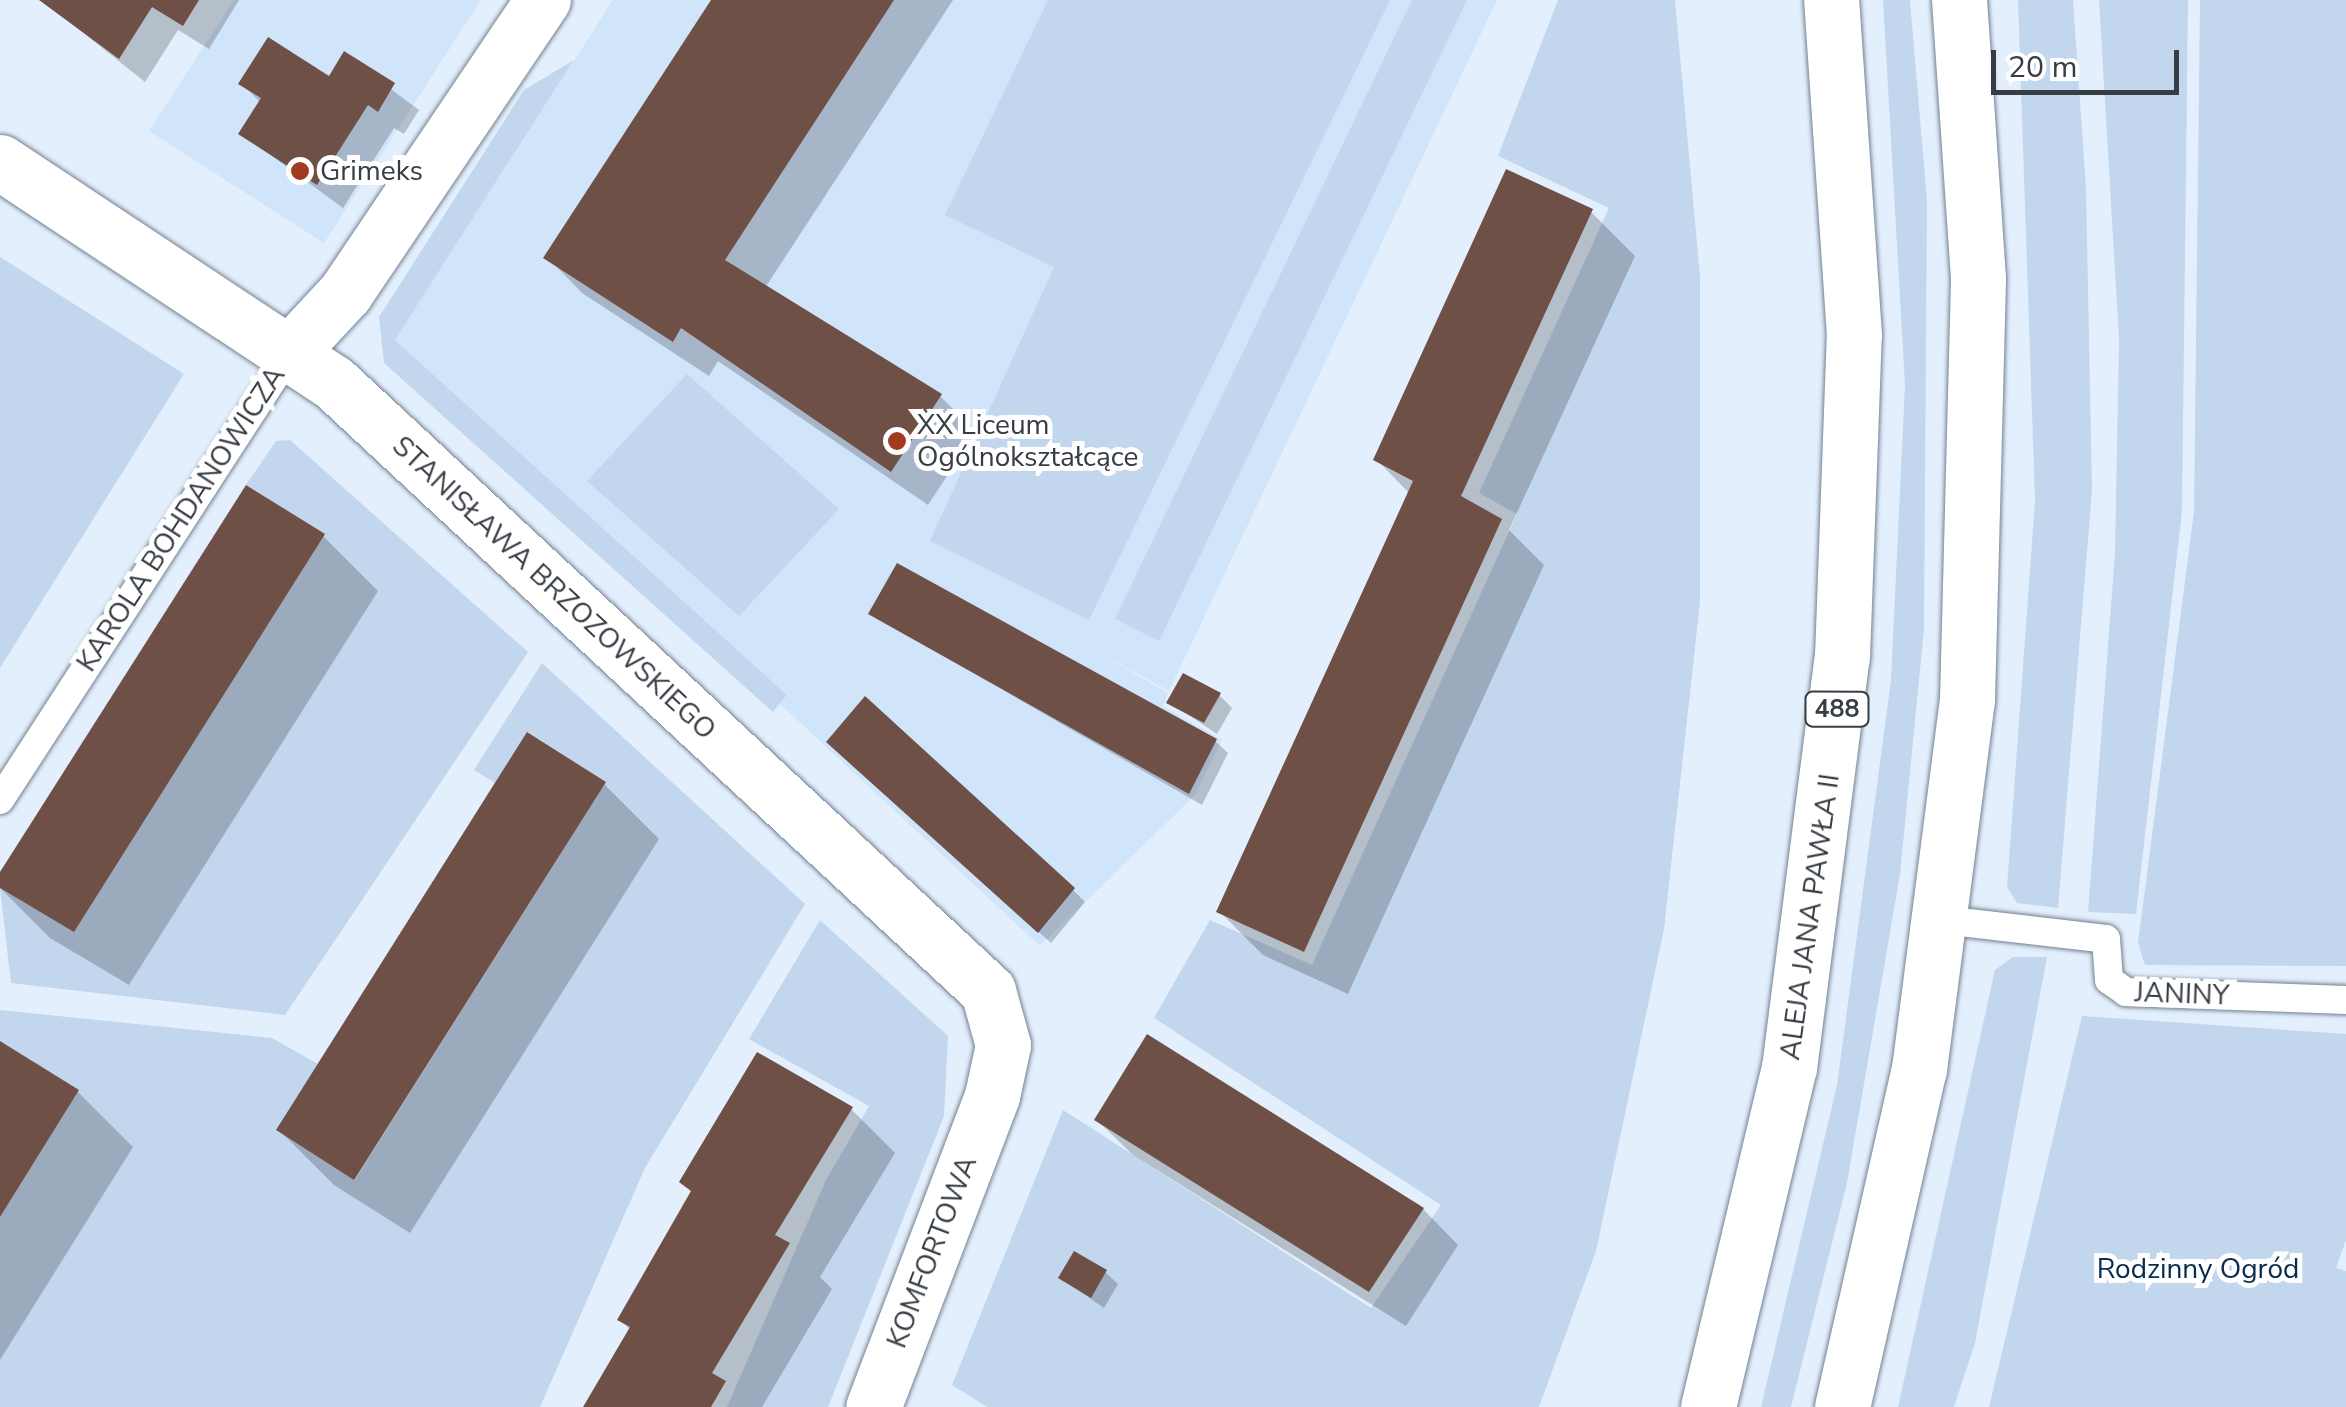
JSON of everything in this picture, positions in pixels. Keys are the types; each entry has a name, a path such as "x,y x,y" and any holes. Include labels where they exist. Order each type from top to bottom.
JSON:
{"main road":[{"name":"KAROLA BOHDANOWICZA","path":"292,350 344,293 543,0"},
{"name":"ALEJA JANA PAWŁA II","path":"1708,1407 1789,1068 1842,656 1854,335 1831,0"},
{"path":"1842,1407 1896,1178 1942,920 1967,700 1978,453 1976,240 1959,0"},
{"name":"STANISŁAWA BRZOZOWSKIEGO","path":"0,162 292,350 988,990 1003,1045 992,1096"},
{"name":"KOMFORTOWA","path":"873,1407 992,1096"}],"lane":[{"name":"KAROLA BOHDANOWICZA","path":"0,800 292,350"},
{"name":"JANINY","path":"1942,920 2106,939 2109,980 2126,992 2346,1000"}],"shaded area":[{"path":"234,0 481,0 324,243 149,131"},
{"name":"XX Liceum Ogólnokształcące","path":"613,0 1497,0 1169,691 1092,649 1168,693 1163,706 1222,740 1195,795 1040,946 780,704 787,695 395,340"}],"green space":[{"path":"1048,0 1390,0 1089,620 930,541 1054,267 945,215"},
{"path":"1412,0 1467,0 1159,641 1115,619"},
{"path":"1558,0 1675,0 1700,277 1700,602 1664,929 1596,1251 1539,1407 987,1407 952,1385 1063,1110 1371,1308 1441,1205 1154,1018 1210,920 1312,965 1517,514 1479,493 1609,208 1498,156"},
{"path":"1883,0 1910,0 1927,201 1924,629 1900,874 1847,1183 1791,1407 1761,1407 1837,1085 1891,680 1905,385"},
{"path":"2018,0 2073,0 2086,188 2092,490 2058,908 2017,903 2007,887 2035,501"},
{"path":"2099,0 2188,0 2182,511 2136,914 2088,912 2115,553 2119,339"},
{"path":"2200,0 2346,0 2346,966 2145,965 2138,943 2194,512"},
{"path":"574,60 395,340 787,695 773,712 384,363 379,317 524,90"},
{"path":"0,257 184,374 0,668"},
{"path":"687,374 839,509 739,616 587,481"},
{"path":"290,440 528,652 285,1015 11,983 0,888 73,931 324,534 246,485 276,441"},
{"path":"542,663 805,904 645,1168 540,1407 0,1407 0,1217 79,1090 0,1041 0,1010 272,1038 318,1064 276,1130 355,1180 606,782 528,732 495,783 474,770"},
{"path":"820,920 948,1036 944,1116 828,1407 727,1407 826,1180 869,1106 749,1039"},
{"path":"2013,957 2047,957 1975,1343 1954,1407 1898,1407 1995,970"},
{"name":"Rodzinny Ogród","path":"2082,1016 2346,1034 2346,1240 2336,1268 2346,1271 2346,1407 1989,1407"}],"building":[{"path":"39,0 199,0 183,26 152,7 119,59"},
{"path":"711,0 894,0 725,260 942,394 891,472 681,328 673,342 543,258"},
{"path":"268,37 329,76 344,51 395,83 378,112 368,105 317,185 238,134 261,98 238,84"},
{"path":"1506,169 1593,209 1461,496 1502,519 1304,952 1216,912 1413,481 1373,460"},
{"path":"246,485 325,534 74,932 0,888 0,872"},
{"path":"897,563 1217,739 1189,794 868,614"},
{"path":"1183,673 1221,693 1204,723 1166,703"},
{"path":"865,696 1075,888 1038,933 826,742"},
{"path":"527,732 606,782 354,1180 276,1130"},
{"path":"1147,1034 1424,1208 1369,1292 1094,1120"},
{"path":"0,1041 79,1090 0,1217"},
{"path":"757,1052 853,1107 775,1235 790,1243 712,1373 726,1381 711,1407 583,1407 630,1327 617,1320 691,1191 679,1182"},
{"path":"1074,1251 1107,1270 1091,1298 1058,1278"}],"place":[{"name":"Grimeks","path":"300,171"},
{"name":"XX Liceum Ogólnokształcące","path":"897,441"}]}
